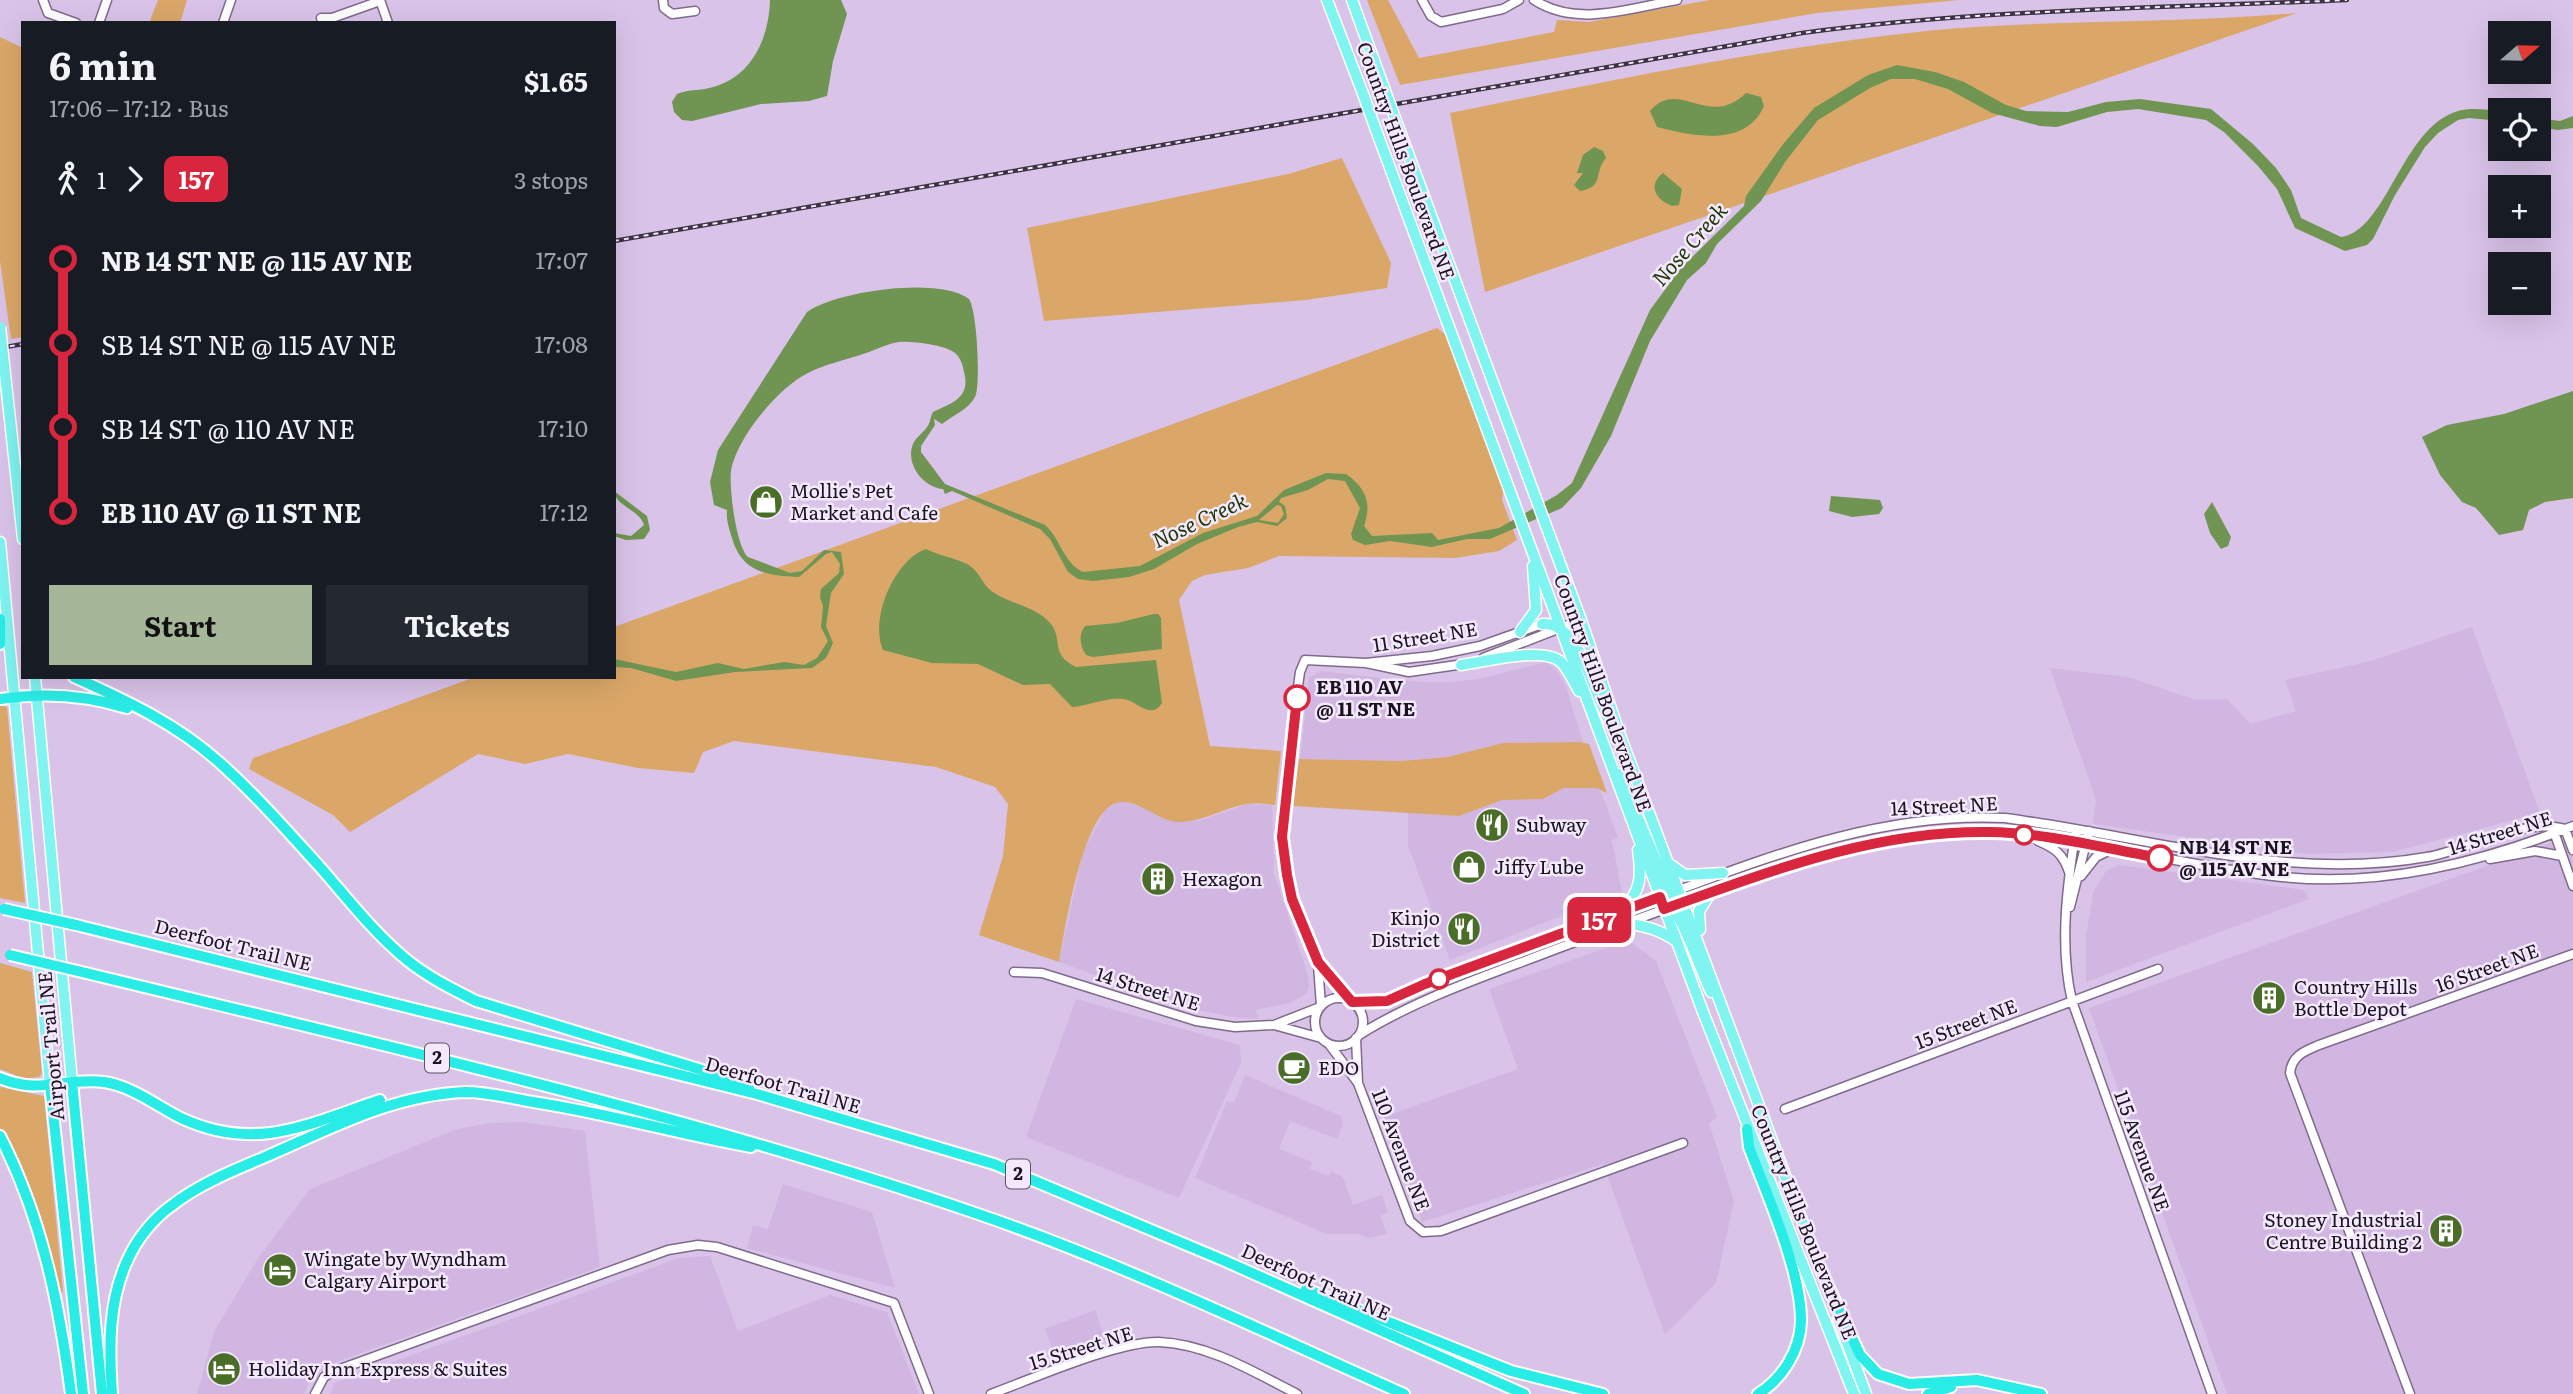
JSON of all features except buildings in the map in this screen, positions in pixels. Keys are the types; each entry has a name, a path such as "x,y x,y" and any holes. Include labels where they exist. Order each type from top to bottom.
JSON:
{"highway":[{"path":"0,619 0,644"},
{"path":"78,679 148,711 175,728 233,775 366,922 407,960 440,983 476,1001 738,1081 757,1094"},
{"path":"0,699 36,695 95,698 175,728"},
{"name":"Deerfoot Trail NE","path":"2,908 757,1094 994,1164 1225,1261 1524,1394"},
{"name":"2","path":"5,954 522,1078 749,1140 993,1220 1215,1307 1404,1394"},
{"path":"0,1078 27,1088 72,1082 104,1082 123,1087 205,1128 250,1136 281,1133 404,1095 466,1092 583,1110 785,1154"},
{"name":"Airport Trail NE","path":"72,1082 102,1394"},
{"name":"Airport Trail NE","path":"50,1084 83,1394"},
{"path":"112,1394 111,1315 117,1285 128,1257 144,1232 170,1206 222,1175 353,1118 406,1101 466,1092"},
{"path":"1747,1129 1749,1147 1786,1249 1801,1321 1789,1361 1774,1382 1758,1394"},
{"path":"0,1136 32,1204 44,1244 71,1394"},
{"path":"1225,1261 1294,1285 1511,1371 1603,1394"},
{"path":"1819,1266 1860,1355 1878,1374 1909,1384 1965,1380 2041,1394"},
{"path":"1303,1349 1388,1394"},
{"path":"1928,1394 1948,1387 1985,1382"}],"main road":[{"name":"Country Hills Boulevard NE","path":"1327,0 1636,832 1670,893 1684,901 1866,1394"},
{"name":"Country Hills Boulevard NE","path":"1352,0 1669,863 1670,893"},
{"path":"0,327 21,523"},
{"name":"Airport Trail NE","path":"0,542 50,1084"},
{"path":"1520,632 1536,610 1535,575 1528,542"},
{"path":"1542,624 1552,623 1570,635 1609,721 1621,738"},
{"path":"1461,665 1523,656 1553,657 1562,663 1589,705"},
{"name":"Airport Trail NE","path":"35,679 72,1082"},
{"path":"1604,748 1627,787 1670,893 1668,907 1731,1030"},
{"path":"1620,911 1636,895 1642,877 1636,832"},
{"path":"1669,863 1685,875 1723,873"},
{"path":"1706,962 1698,920 1711,892"},
{"name":"Country Hills Boulevard NE","path":"1668,907 1676,941 1747,1129 1854,1394"},
{"path":"1621,925 1637,925 1664,933 1676,941"}],"street":[{"path":"43,0 48,13 70,21"},
{"path":"100,21 107,0"},
{"path":"224,21 231,0"},
{"path":"321,18 332,18 380,0 387,21"},
{"path":"663,0 664,8 671,14 695,11"},
{"path":"1422,0 1431,16 1441,22 1503,9 1519,0"},
{"path":"1534,0 1568,15 1591,15 1677,0"},
{"path":"1614,0 1616,11"},
{"name":"11 Street NE","path":"1366,663 1409,672 1461,665 1581,620"},
{"name":"11 Street NE","path":"1366,663 1432,656 1480,646 1542,624"},
{"path":"1318,962 1321,1006 1315,1023 1325,1041 1346,1045 1357,1036 1361,1014 1318,962 1291,895 1282,837 1298,688 1305,660 1366,663"},
{"name":"14 Street NE","path":"1351,1002 1387,1001 1461,970 1723,873 1841,834 1913,821 1986,817 2263,860 2349,864 2427,857 2521,830 2569,828"},
{"path":"2569,828 2573,850"},
{"name":"115 Avenue NE","path":"2076,829 2069,874 2064,947 2072,1001 2213,1394"},
{"path":"2553,829 2573,886"},
{"name":"14 Street NE","path":"1357,1036 1406,1007 1684,901 1803,860 1888,839 1960,832 2025,835 2251,873 2312,879 2400,875 2473,860 2553,829"},
{"name":"115 Avenue NE","path":"2068,914 2088,831"},
{"path":"2025,835 2054,848 2062,856 2069,874"},
{"path":"2078,881 2096,857 2111,849"},
{"path":"2473,860 2535,851 2562,856"},
{"name":"16 Street NE","path":"2410,1394 2290,1073 2295,1059 2301,1052 2319,1045 2573,954"},
{"path":"1447,991 1456,984 1461,970"},
{"name":"15 Street NE","path":"1785,1109 2158,970"},
{"name":"14 Street NE","path":"1014,972 1042,973 1196,1021 1235,1027 1274,1025 1321,1006"},
{"path":"1321,1006 1335,998 1351,1002"},
{"name":"14 Street NE","path":"1274,1025 1325,1041"},
{"name":"110 Avenue NE","path":"1357,1036 1358,1083"},
{"name":"110 Avenue NE","path":"1325,1041 1358,1083 1410,1221 1416,1228 1427,1233 1441,1231 1684,1143"},
{"path":"315,1394 324,1377 332,1372 668,1250 698,1245 717,1247 894,1303 929,1394"},
{"name":"15 Street NE","path":"991,1394 1116,1349 1157,1342 1193,1347 1229,1360 1297,1394"}],"shaded area":[{"path":"158,0 187,0 181,21 150,21"},
{"path":"770,0 841,0 847,14 833,61 827,96 809,101 761,104 692,121 682,120 674,112 672,102 677,94 724,83 736,76 755,55 766,29"},
{"path":"1367,0 1388,0 1419,58 1554,32 1557,20 1589,22 1710,0 1960,0 1817,13 1400,85"},
{"path":"2297,13 1485,292 1450,113 1628,77 1866,38 1972,27"},
{"path":"0,37 21,47 21,337 11,339 0,261"},
{"path":"1897,65 1935,72 1964,82 2006,105 2026,111 2068,112 2106,102 2140,99 2211,109 2253,144 2276,168 2291,190 2301,218 2341,237 2357,231 2371,217 2408,156 2439,121 2458,111 2488,110 2488,120 2458,120 2438,133 2425,147 2395,195 2373,239 2367,245 2345,251 2295,228 2277,189 2224,132 2206,120 2138,109 2107,112 2057,127 2040,126 1992,113 1948,89 1915,79 1891,79 1870,88 1818,120 1785,162 1761,201 1717,244 1706,263 1687,280 1650,341 1611,436 1581,488 1562,508 1490,539 1467,539 1432,547 1390,541 1365,545 1353,540 1351,534 1360,508 1345,481 1328,479 1308,490 1281,498 1279,502 1285,506 1287,518 1277,526 1257,522 1238,527 1197,544 1154,569 1129,577 1093,581 1078,579 1068,572 1050,539 1040,529 952,491 945,494 943,489 929,484 917,473 911,452 913,444 928,425 933,412 962,394 965,388 964,370 957,355 946,348 914,342 891,344 808,373 784,390 750,429 731,471 732,503 737,529 748,557 790,573 802,571 824,550 841,552 844,574 831,593 826,626 833,643 826,658 812,668 735,672 676,681 631,668 616,667 616,659 676,672 718,663 744,669 784,662 804,665 817,658 828,641 821,627 823,606 820,597 821,589 839,573 840,564 832,552 799,577 756,570 736,549 728,524 727,510 714,505 710,482 718,450 807,312 821,304 863,293 913,287 955,292 969,299 977,348 978,378 975,397 965,409 942,424 934,419 935,425 921,446 921,452 945,484 1045,525 1066,557 1083,572 1140,566 1203,533 1257,516 1284,490 1326,473 1346,474 1363,491 1367,503 1364,526 1372,536 1432,533 1438,540 1499,528 1557,495 1572,483 1650,310 1681,268 1744,206 1746,196 1784,143 1814,108 1868,75","holes":["1277,505 1281,506 1284,514 1278,523 1259,520"]},
{"path":"1746,93 1761,97 1764,106 1756,119 1745,128 1717,136 1657,127 1650,111 1661,102 1672,99 1719,107 1732,103"},
{"path":"2573,116 2573,128 2551,129 2551,120 2560,121"},
{"path":"1594,147 1603,151 1606,158 1596,183 1580,191 1574,185 1583,173 1577,173 1583,155"},
{"path":"1342,158 1391,263 1387,288 1306,300 1044,321 1027,228 1288,174"},
{"path":"1663,173 1682,189 1679,205 1666,203 1656,192 1655,183"},
{"path":"1437,328 1447,336 1504,488 1502,500 1517,540 1499,551 1455,558 1279,556 1248,568 1205,575 1192,581 1179,600 1210,746 1281,751 1275,805 1251,803 1181,822 1166,819 1128,802 1120,802 1107,808 1086,846 1071,899 1059,962 979,935 1003,856 1008,804 995,787 936,767 734,741 703,752 694,773 638,768 568,754 525,764 478,754 350,832 333,815 249,769 253,758 470,679 616,679 616,626"},
{"path":"2573,391 2573,498 2545,502 2529,510 2523,530 2499,535 2476,508 2462,502 2440,475 2422,437 2447,425 2504,414"},
{"path":"616,493 647,516 650,530 644,539 626,540 616,537 616,533 631,536 644,525 637,515 619,501"},
{"path":"1831,496 1880,500 1883,508 1879,514 1852,517 1829,511"},
{"path":"2212,502 2231,537 2228,546 2221,549 2210,533 2204,514"},
{"path":"926,549 967,564 995,593 1044,617 1054,629 1063,657 1076,667 1156,660 1162,703 1153,710 1123,699 1103,700 1072,707 1050,684 1023,685 978,664 932,663 883,650 879,623 888,592 904,565"},
{"path":"1154,614 1161,618 1162,649 1093,657 1086,655 1082,648 1081,633 1085,626 1117,623"},
{"path":"2472,627 2540,813 2393,852 2307,854 2093,824 2096,800 2050,668 2128,677 2193,699 2227,699 2251,724 2296,711 2285,680 2371,661"},
{"path":"1546,662 1557,670 1566,687 1583,742 1503,743 1447,757 1401,761 1300,759 1309,678 1319,671 1421,682 1452,682 1483,678"},
{"path":"0,705 7,707 25,903 0,898"},
{"path":"1503,743 1589,744 1607,793 1596,788 1564,788 1543,799 1502,800 1459,816 1293,806 1299,759 1401,761 1447,757"},
{"path":"1564,788 1597,788 1601,792 1618,838 1612,840 1622,892 1450,960 1408,845 1408,812 1459,816 1502,800 1543,799"},
{"path":"1118,802 1128,802 1176,822 1198,821 1248,804 1272,805 1274,873 1308,975 1309,988 1306,994 1290,1003 1255,1010 1259,1019 1233,1017 1183,1007 1059,962 1083,852 1105,810"},
{"path":"2573,835 2573,1394 2227,1394 2089,1008"},
{"path":"2119,865 2304,890 2309,899 2086,982 2086,936 2093,893 2106,871"},
{"path":"1620,943 1632,943 1656,961 1717,1117 1709,1123 1734,1201 1716,1283 1665,1335 1603,1164 1422,1222 1383,1117 1518,1069 1489,989"},
{"path":"0,963 32,972 42,1073 39,1077 25,1079 0,1069"},
{"path":"1076,999 1240,1045 1241,1063 1179,1198 1026,1137"},
{"path":"1245,1075 1341,1116 1343,1124 1337,1139 1290,1121 1279,1149 1312,1162 1310,1169 1328,1176 1331,1171 1343,1177 1353,1205 1382,1195 1388,1212 1380,1216 1387,1234 1368,1238 1359,1234 1327,1234 1195,1178 1227,1101 1234,1103"},
{"path":"0,1087 44,1096 63,1292 59,1292 39,1215 24,1174 0,1128"},
{"path":"524,1122 585,1131 600,1267 314,1370 304,1394 197,1394 214,1332 258,1258 310,1189 457,1129 489,1123"},
{"path":"783,1184 872,1212 895,1288 747,1248 753,1225 768,1229"},
{"path":"710,1256 738,1331 830,1295 887,1312 919,1394 331,1394 334,1383 679,1258"},
{"path":"1095,1310 1106,1340 1055,1358 1045,1329"}],"railway":[{"path":"616,241 1802,33 2006,14 2347,0"},
{"path":"0,348 21,344"}],"bus line":[{"name":"157","path":"1297,698 1282,837 1287,875 1292,899 1318,962 1352,1002 1387,1001 1425,984 1660,897 1664,909 1790,864 1840,849 1888,839 1925,834 1993,832 2160,858"}],"place":[{"name":"Mollie's Pet Market and Cafe","path":"766,502"},
{"name":"EB 110 AV @ 11 ST NE","path":"1297,698"},
{"name":"Subway","path":"1492,825"},
{"name":"NB 14 ST NE @ 115 AV NE","path":"2160,858"},
{"name":"Jiffy Lube","path":"1469,867"},
{"name":"Hexagon","path":"1158,879"},
{"name":"Kinjo District","path":"1464,929"},
{"name":"Country Hills Bottle Depot","path":"2269,998"},
{"name":"EDO","path":"1294,1068"},
{"name":"Stoney Industrial Centre Building 2","path":"2446,1231"},
{"name":"Wingate by Wyndham Calgary Airport","path":"280,1270"},
{"name":"Holiday Inn Express & Suites","path":"224,1369"}],"water label":[{"name":"Nose Creek","path":"1690,245"},
{"name":"Nose Creek","path":"1200,521"}]}
